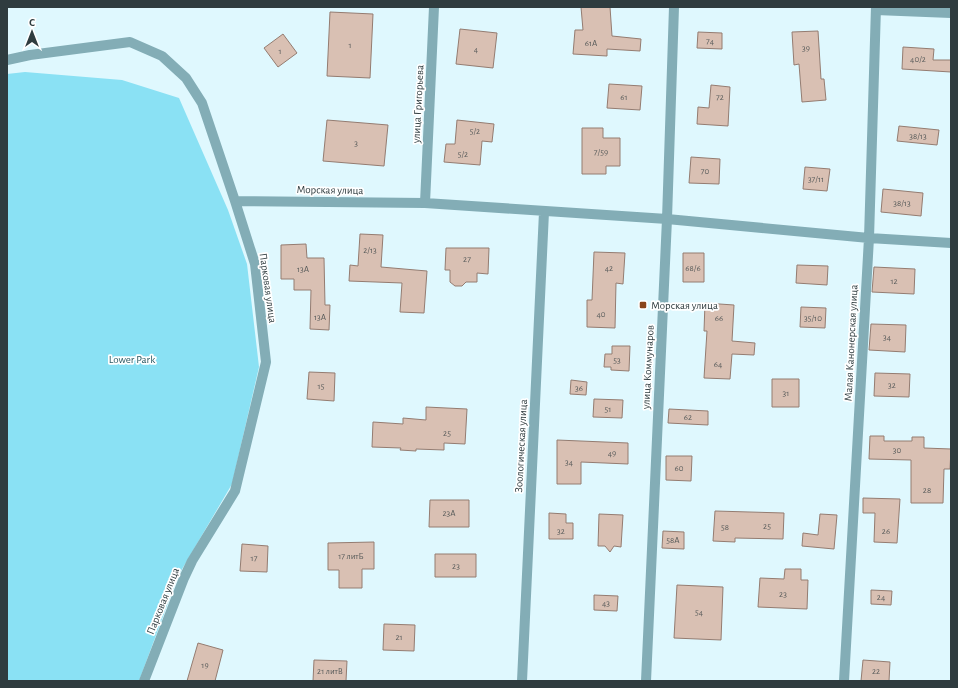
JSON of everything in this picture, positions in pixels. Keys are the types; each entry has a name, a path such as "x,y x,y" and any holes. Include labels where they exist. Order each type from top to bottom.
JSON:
{"street":[{"name":"улица Григорьева","path":"426,203 434,7"},
{"name":"улица Коммунаров","path":"646,681 667,219 674,7"},
{"path":"876,9 951,13"},
{"name":"Малая Канонерская улица","path":"844,681 869,238 876,9"},
{"name":"Парковая улица","path":"7,60 130,42 162,56 186,78 202,103 236,201 255,264 266,362 235,491 190,567 144,681"},
{"name":"Морская улица","path":"236,201 426,203 667,219 869,238 951,243"},
{"name":"Зоологическая улица","path":"522,681 544,212"}],"green space":[{"name":"Lower Park","path":"25,72 122,80 179,98 228,210 247,264 259,367 232,484 178,576 139,681 7,681 7,74"}],"building":[{"path":"581,7 610,7 612,36 641,39 640,51 607,49 607,56 573,54 575,30 583,30"},
{"path":"330,12 373,14 370,78 327,76"},
{"path":"460,29 497,33 493,68 456,64"},
{"path":"818,31 821,79 824,79 826,100 802,102 799,64 794,65 792,32"},
{"path":"698,32 722,33 722,49 697,48"},
{"path":"283,34 297,53 278,67 264,48"},
{"path":"903,47 934,49 933,60 951,60 951,72 902,69"},
{"path":"609,84 642,86 640,110 607,108"},
{"path":"711,85 730,87 728,126 697,124 698,107 709,108"},
{"path":"327,120 388,125 384,166 323,161"},
{"path":"457,120 494,124 492,142 482,141 480,165 444,162 446,144 455,144"},
{"path":"899,126 939,130 937,145 897,141"},
{"path":"582,128 603,128 603,138 620,138 620,166 606,166 606,174 582,174"},
{"path":"691,157 720,159 719,184 689,183"},
{"path":"805,167 830,169 827,191 803,189"},
{"path":"883,189 923,193 921,216 881,212"},
{"path":"360,234 383,235 381,267 427,271 424,313 400,312 402,283 349,281 350,265 358,266"},
{"path":"306,244 307,258 324,258 325,305 330,305 329,330 310,329 311,290 294,290 294,279 281,279 281,245"},
{"path":"446,248 489,248 488,274 477,273 477,282 466,282 462,286 455,286 450,282 450,270 445,270"},
{"path":"594,252 625,253 623,284 616,283 615,328 587,327 587,300 592,300"},
{"path":"683,253 704,253 704,282 683,282"},
{"path":"797,265 828,266 827,285 796,283"},
{"path":"874,267 915,269 914,294 872,292"},
{"path":"705,303 734,305 732,341 755,343 754,355 732,354 730,379 704,378 707,331 704,331"},
{"path":"801,307 826,308 825,328 800,327"},
{"path":"871,324 906,325 905,352 869,350"},
{"path":"612,346 630,346 629,371 611,370 611,367 604,367 605,354 612,354"},
{"path":"309,372 335,373 334,401 307,399"},
{"path":"875,373 910,374 909,397 874,396"},
{"path":"772,379 799,379 799,407 772,407"},
{"path":"571,380 587,382 586,395 570,394"},
{"path":"594,399 623,400 622,418 593,417"},
{"path":"426,407 467,409 465,444 444,443 444,450 416,449 416,451 400,450 401,448 372,447 373,422 403,424 403,418 426,420"},
{"path":"669,409 708,411 708,425 668,423"},
{"path":"870,436 884,436 884,441 912,441 912,437 924,437 924,448 951,449 950,469 944,469 943,503 911,503 911,460 869,459"},
{"path":"557,440 628,443 628,464 581,462 581,484 557,484"},
{"path":"666,456 692,456 691,481 666,480"},
{"path":"863,498 900,499 897,543 874,542 875,513 863,513"},
{"path":"430,500 469,500 469,527 429,527"},
{"path":"715,511 784,513 783,539 735,538 735,542 713,541"},
{"path":"549,513 566,514 566,523 573,523 573,539 549,539"},
{"path":"599,514 623,515 621,547 614,546 610,552 605,546 598,546"},
{"path":"820,514 837,515 834,549 802,546 803,533 818,535"},
{"path":"663,531 684,532 684,549 662,548"},
{"path":"374,542 374,569 362,569 362,588 339,588 339,570 328,570 328,543"},
{"path":"242,544 268,546 267,572 240,571"},
{"path":"435,554 476,554 476,577 435,577"},
{"path":"785,569 801,569 801,580 808,580 807,609 758,607 760,578 784,579"},
{"path":"677,585 723,587 721,640 674,638"},
{"path":"871,590 892,591 891,605 871,604"},
{"path":"594,595 618,596 617,611 594,610"},
{"path":"384,624 415,625 414,651 383,650"},
{"path":"198,643 223,650 215,681 187,681"},
{"path":"314,660 347,661 346,681 313,681"},
{"path":"863,660 890,662 889,681 861,681"}],"place":[{"name":"Морская улица","path":"643,305"}]}
